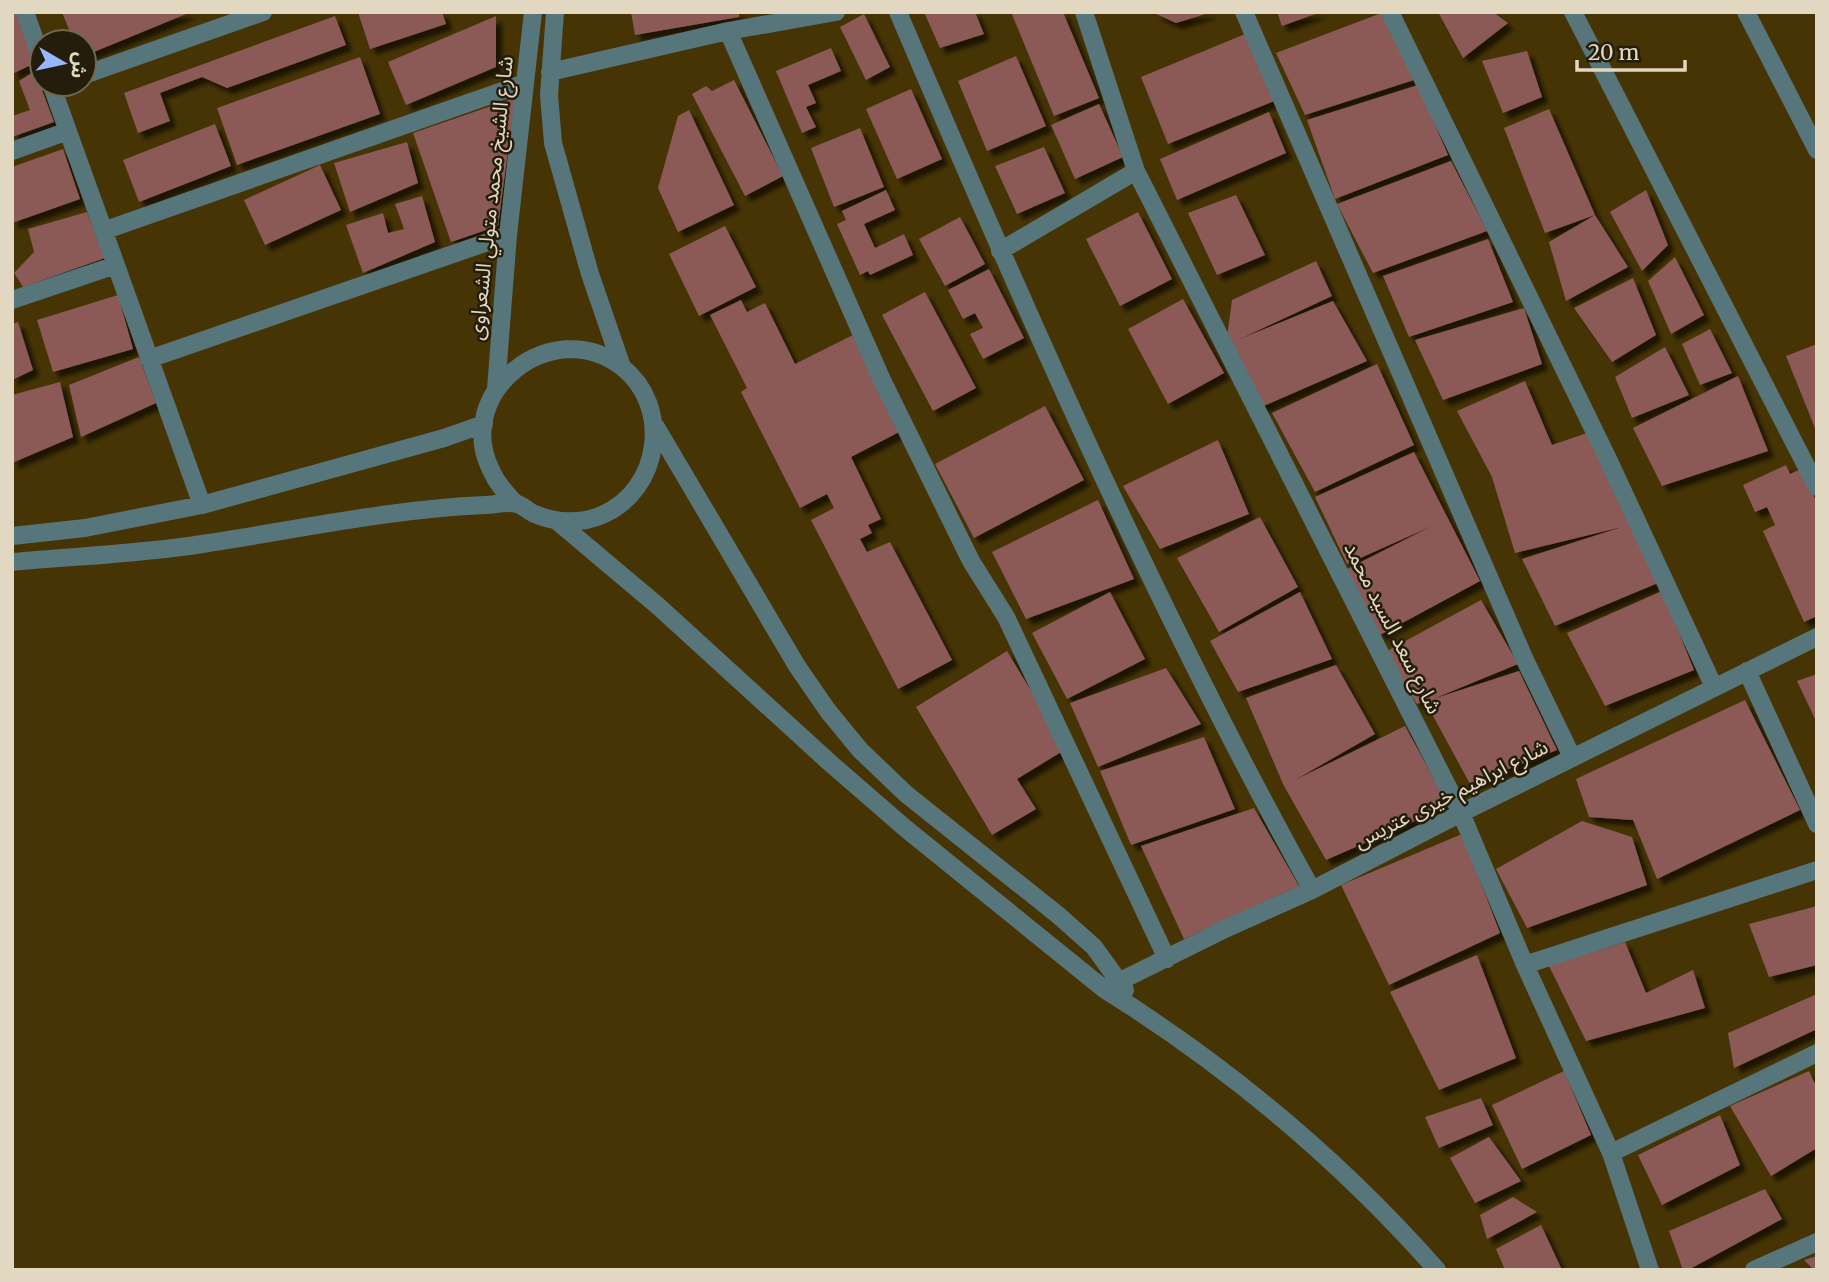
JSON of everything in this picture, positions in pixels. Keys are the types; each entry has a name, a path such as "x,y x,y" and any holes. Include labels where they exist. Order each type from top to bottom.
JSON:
{"street":[{"path":"98,70 262,12"},
{"name":"شارع الشيخ محمد متولي الشعراوى","path":"496,389 508,235 533,12"},
{"path":"555,12 549,95 556,156 590,274 622,367"},
{"path":"550,72 728,31 836,12"},
{"path":"898,12 1000,251 1183,645 1260,796 1312,890"},
{"name":"شارع سعد السيد محمد","path":"1084,12 1136,171 1461,813 1525,965 1611,1153 1650,1270"},
{"path":"1244,12 1525,660 1572,757"},
{"path":"1390,12 1608,459 1714,687"},
{"path":"1573,12 1817,487"},
{"path":"1746,12 1817,150"},
{"path":"728,31 882,380 971,561 1006,617 1167,958"},
{"path":"103,231 525,83"},
{"path":"57,98 202,505"},
{"path":"12,151 68,131"},
{"path":"1000,251 1136,171"},
{"path":"149,359 508,235"},
{"path":"12,300 116,265"},
{"path":"585,350 605,356 622,367 638,383 649,402 654,425 654,447 648,469 637,488 621,504 601,516 580,521 557,520 536,515 516,504 500,487 489,468 484,446 484,424 496,389 509,373 545,352 585,350"},
{"path":"12,536 85,528 202,505 434,441 484,424"},
{"path":"654,425 797,666 828,711 860,750 906,794 1094,947 1111,985"},
{"path":"12,562 199,545 404,513 516,504"},
{"path":"557,520 658,606 885,811 1111,985 1138,1010 1257,1097 1342,1171 1437,1270"},
{"name":"شارع ابراهيم خيرى عتريس","path":"1111,985 1312,890 1572,757 1817,637"},
{"path":"1747,671 1817,824"},
{"path":"1525,965 1817,870"},
{"path":"1611,1153 1817,1053"},
{"path":"1754,1270 1817,1242"}],"building":[{"path":"12,12 18,12 28,42 28,66 12,74"},
{"path":"62,12 191,12 98,50 98,28 68,28"},
{"path":"358,12 442,12 446,24 370,49"},
{"path":"631,12 739,12 739,17 635,35"},
{"path":"924,12 975,12 984,34 940,48"},
{"path":"1011,12 1063,12 1099,98 1054,116"},
{"path":"1152,12 1209,12 1209,13 1176,23"},
{"path":"1277,12 1318,12 1318,13 1282,26"},
{"path":"1384,12 1417,79 1305,115 1276,53"},
{"path":"1438,12 1493,12 1508,23 1463,58"},
{"path":"864,14 890,67 866,80 840,27"},
{"path":"335,16 346,45 227,88 202,77 160,93 170,121 138,133 124,93"},
{"path":"496,16 496,67 406,105 388,62"},
{"path":"1250,32 1277,100 1168,144 1141,77"},
{"path":"831,48 841,71 808,85 816,103 806,107 816,127 802,133 776,71"},
{"path":"1527,51 1542,97 1503,113 1482,61"},
{"path":"1016,56 1046,126 987,151 958,81"},
{"path":"360,57 380,114 237,165 217,108"},
{"path":"28,75 28,98 45,98 54,122 12,137 12,116 30,110 19,81"},
{"path":"734,80 783,176 745,196 692,94 706,86 712,91"},
{"path":"1418,85 1448,155 1335,199 1307,120"},
{"path":"911,89 942,159 897,179 866,109"},
{"path":"515,98 498,226 451,242 413,133"},
{"path":"1099,104 1123,157 1075,179 1051,125"},
{"path":"1549,109 1595,215 1545,233 1504,128"},
{"path":"689,110 734,205 678,232 658,188 678,116"},
{"path":"1269,112 1286,153 1177,200 1160,159"},
{"path":"215,124 231,166 139,202 123,160"},
{"path":"860,128 884,187 834,207 811,148"},
{"path":"407,142 418,183 350,212 334,163"},
{"path":"1044,147 1065,193 1017,214 995,166"},
{"path":"63,149 80,199 12,223 12,167"},
{"path":"1451,161 1487,231 1373,273 1337,204"},
{"path":"320,165 341,210 265,245 244,200"},
{"path":"886,190 895,210 864,224 875,248 904,234 913,255 870,275 868,271 860,275 837,224 846,220 842,211"},
{"path":"1646,190 1668,245 1642,271 1610,212"},
{"path":"1236,195 1265,255 1217,275 1188,213"},
{"path":"422,196 435,242 363,273 346,225 383,213 388,233 404,229 395,204"},
{"path":"87,212 105,258 23,287 14,273 34,252 28,229"},
{"path":"1138,212 1172,279 1120,306 1086,239"},
{"path":"1595,215 1628,267 1566,301 1549,242"},
{"path":"960,217 985,264 945,286 919,239"},
{"path":"725,226 756,287 699,316 669,254"},
{"path":"1488,239 1513,302 1409,337 1383,276"},
{"path":"1675,257 1704,315 1671,334 1648,281"},
{"path":"1316,261 1332,296 1240,339 1333,301 1367,361 1259,408 1226,345 1232,300"},
{"path":"989,269 1024,338 983,359 970,334 983,328 975,313 963,319 948,290"},
{"path":"1633,278 1656,335 1612,362 1574,308"},
{"path":"925,292 976,388 933,411 882,315"},
{"path":"118,295 133,349 53,372 37,320"},
{"path":"1183,299 1224,373 1168,404 1128,329"},
{"path":"741,300 747,312 765,303 795,364 853,335 901,431 851,457 881,519 868,525 872,533 860,539 867,552 890,542 952,660 898,689 811,520 834,508 827,494 800,508 741,392 747,388 710,315"},
{"path":"1524,308 1542,364 1443,400 1415,340"},
{"path":"18,322 33,370 12,380 12,324"},
{"path":"1710,329 1732,373 1700,385 1682,344"},
{"path":"1817,344 1817,433 1786,356"},
{"path":"1665,347 1689,395 1632,418 1615,377"},
{"path":"139,357 156,403 81,437 69,385"},
{"path":"1377,364 1414,445 1315,492 1272,413"},
{"path":"1738,376 1768,451 1662,486 1633,428"},
{"path":"1525,381 1552,445 1587,433 1658,583 1555,626 1522,559 1622,527 1515,553 1492,477 1457,411"},
{"path":"60,382 73,437 12,463 12,395"},
{"path":"1045,406 1084,480 974,538 935,464"},
{"path":"1218,440 1249,514 1160,549 1123,486"},
{"path":"1414,452 1480,581 1380,635 1345,570 1432,526 1347,564 1315,497"},
{"path":"1786,465 1790,474 1801,469 1817,503 1817,616 1804,622 1763,531 1775,525 1767,507 1755,512 1743,485"},
{"path":"1098,500 1134,579 1026,619 992,552"},
{"path":"1260,517 1298,587 1219,632 1177,558"},
{"path":"1662,591 1694,670 1605,706 1567,633"},
{"path":"1110,592 1145,659 1067,699 1032,633"},
{"path":"1300,592 1332,659 1238,692 1210,641"},
{"path":"1481,600 1518,664 1433,699 1519,671 1557,750 1470,784 1425,701 1417,704 1385,652"},
{"path":"1007,651 1066,749 1017,779 1036,809 992,835 916,707"},
{"path":"1336,665 1375,734 1295,780 1405,726 1449,806 1326,860 1284,786 1246,698"},
{"path":"1166,668 1201,724 1098,767 1070,703"},
{"path":"1817,674 1817,723 1797,681"},
{"path":"1745,700 1800,810 1657,879 1633,820 1589,817 1576,779"},
{"path":"1204,737 1235,809 1131,845 1100,771"},
{"path":"1254,808 1299,886 1184,939 1141,846"},
{"path":"1582,821 1632,837 1647,885 1527,928 1496,869"},
{"path":"1462,834 1500,933 1389,985 1341,885"},
{"path":"1817,906 1817,965 1769,977 1749,924"},
{"path":"1625,942 1646,993 1693,970 1705,1008 1586,1041 1549,966"},
{"path":"1477,955 1516,1058 1439,1090 1390,992"},
{"path":"1817,994 1817,1029 1734,1068 1728,1033"},
{"path":"1564,1071 1591,1135 1522,1169 1492,1105"},
{"path":"1809,1071 1817,1088 1817,1148 1771,1176 1730,1106"},
{"path":"1481,1098 1493,1125 1439,1148 1425,1117"},
{"path":"1720,1115 1740,1165 1662,1205 1638,1155"},
{"path":"1489,1137 1521,1181 1475,1203 1450,1158"},
{"path":"1765,1189 1782,1219 1688,1270 1683,1270 1669,1231"},
{"path":"1513,1197 1537,1212 1487,1239 1480,1215"},
{"path":"1541,1225 1562,1270 1505,1270 1496,1249"},
{"path":"1817,1256 1817,1270 1814,1270 1804,1260"}]}
